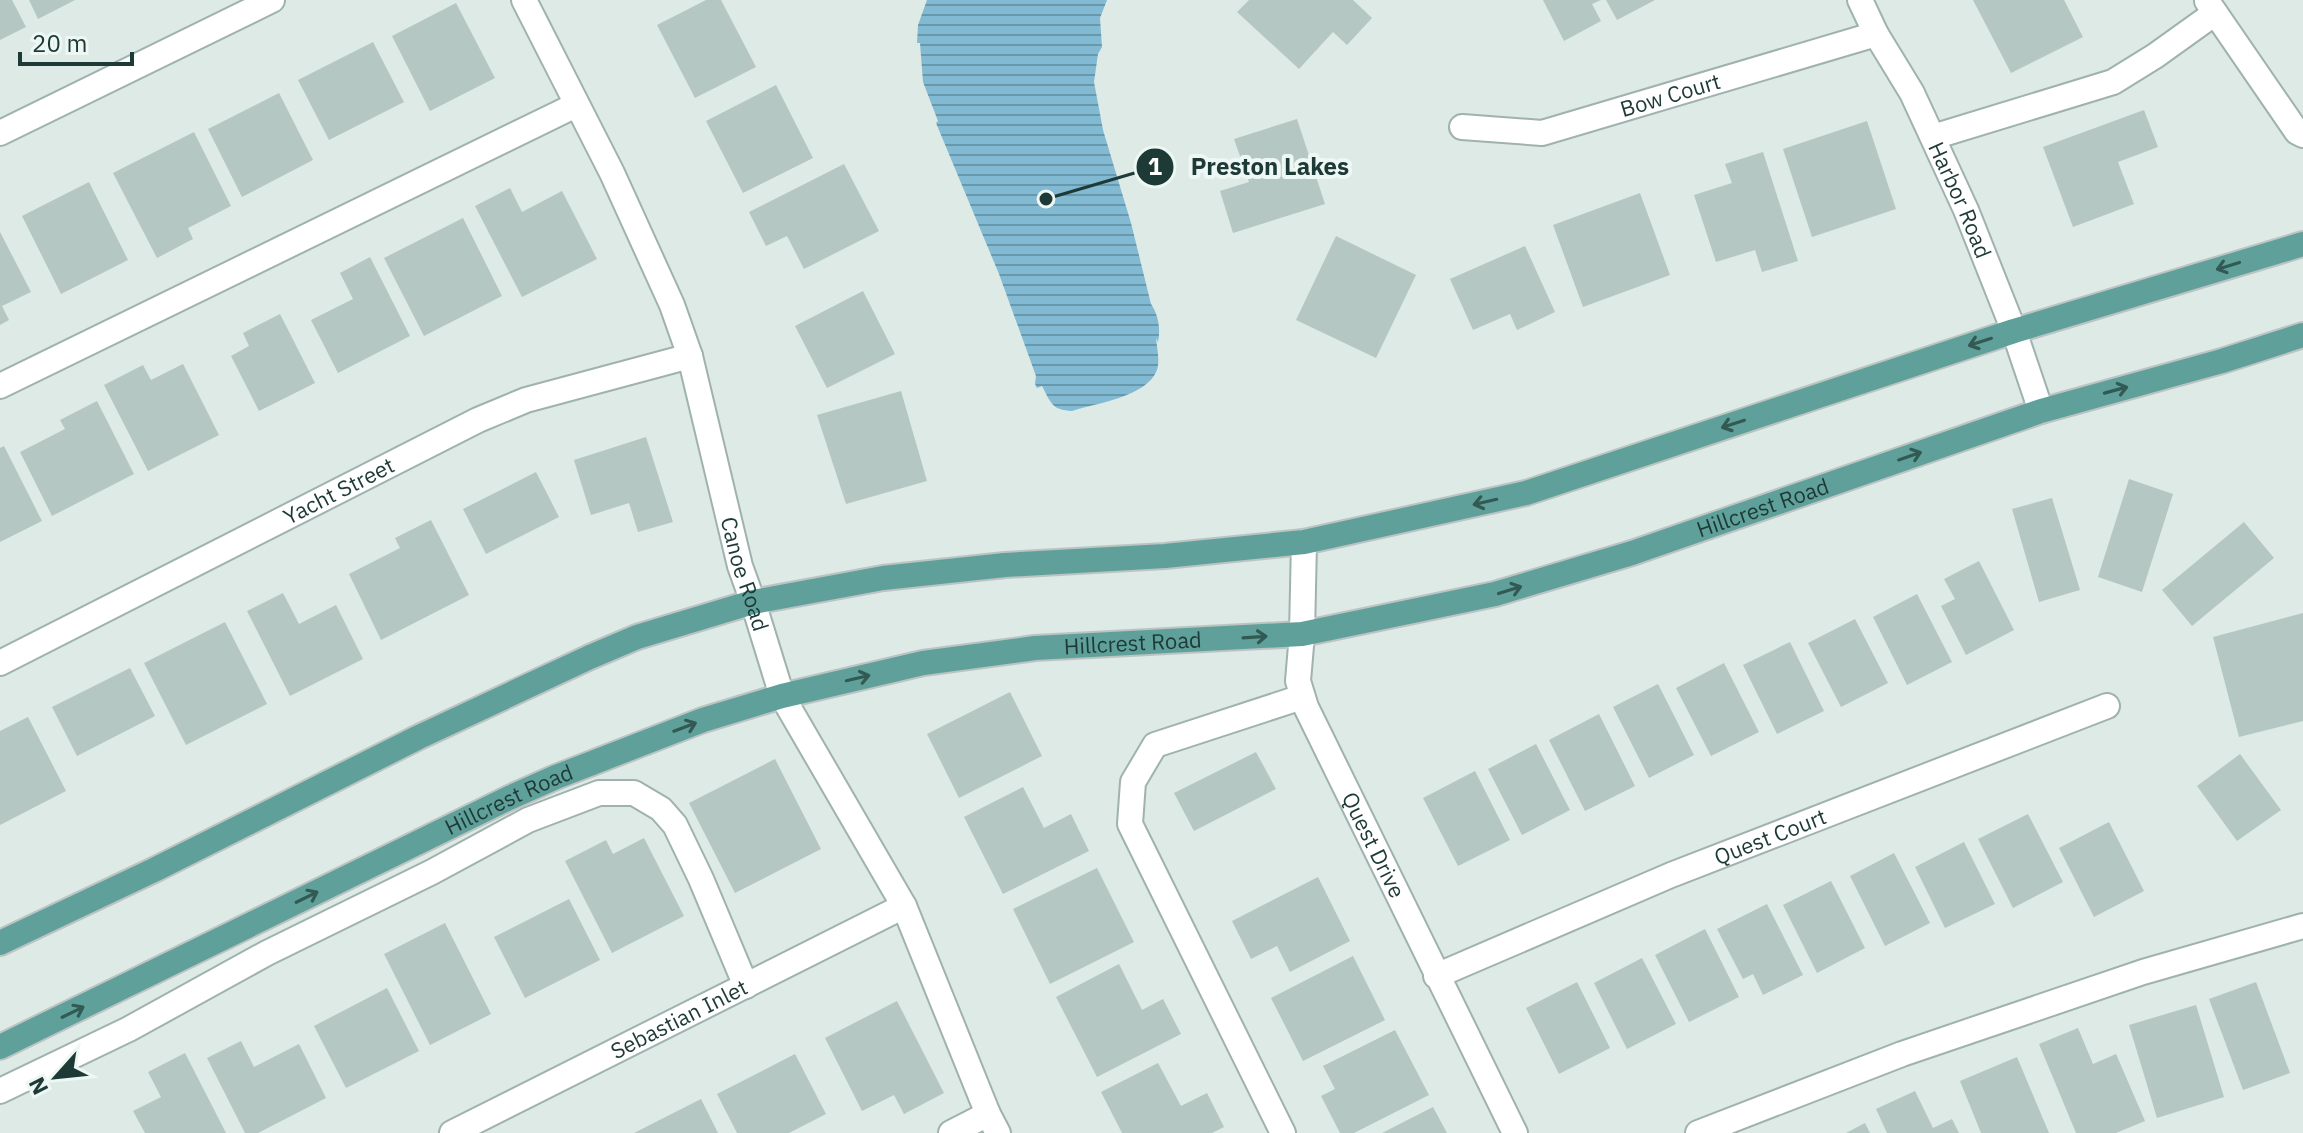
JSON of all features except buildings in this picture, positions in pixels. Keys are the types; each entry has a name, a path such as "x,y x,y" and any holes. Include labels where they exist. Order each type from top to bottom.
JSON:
{"main road":[{"path":"0,943 154,870 419,737 637,637 753,602 883,578 1005,565 1165,556 1304,542 1526,493 2014,331 2303,244"},
{"name":"Hillcrest Road","path":"1,1044 509,798 703,720 782,696 923,663 1035,648 1302,634 1510,590 1632,553 2041,411 2222,361 2303,335"}],"street":[{"path":"0,133 272,0"},
{"name":"Canoe Road","path":"524,0 612,173 672,305 690,356 740,566 782,696 904,906 993,1124"},
{"name":"Harbor Road","path":"1860,0 1876,34 1912,93 1966,210 2014,331 2041,411"},
{"path":"1933,137 2113,82 2155,56 2210,6 2297,132 2303,135"},
{"name":"Bow Court","path":"1462,127 1542,133 1876,34"},
{"path":"0,386 576,105"},
{"name":"Yacht Street","path":"0,663 478,420 526,400 690,356"},
{"name":"Quest Drive","path":"1304,542 1298,681 1302,697 1515,1133"},
{"path":"1283,1133 1130,824 1133,782 1155,745 1302,697"},
{"name":"Quest Court","path":"1436,976 1671,875 2107,706"},
{"path":"0,1091 129,1029 267,953 432,872 528,820 599,793 634,793 661,809 675,825 746,986"},
{"name":"Sebastian Inlet","path":"452,1133 904,906"},
{"path":"1698,1133 1902,1054 2143,972 2303,926"},
{"path":"951,1133 993,1124"}],"water":[{"path":"927,0 1107,0 1100,18 1102,47 1094,82 1103,130 1159,327 1158,342 1156,338 1157,370 1143,387 1132,393 1072,411 1056,407 1042,386 1037,388 1036,376 999,274 936,123 938,121 923,82 920,43 917,43 918,25"}],"place":[{"name":"Preston Lakes","path":"1046,199"}]}
